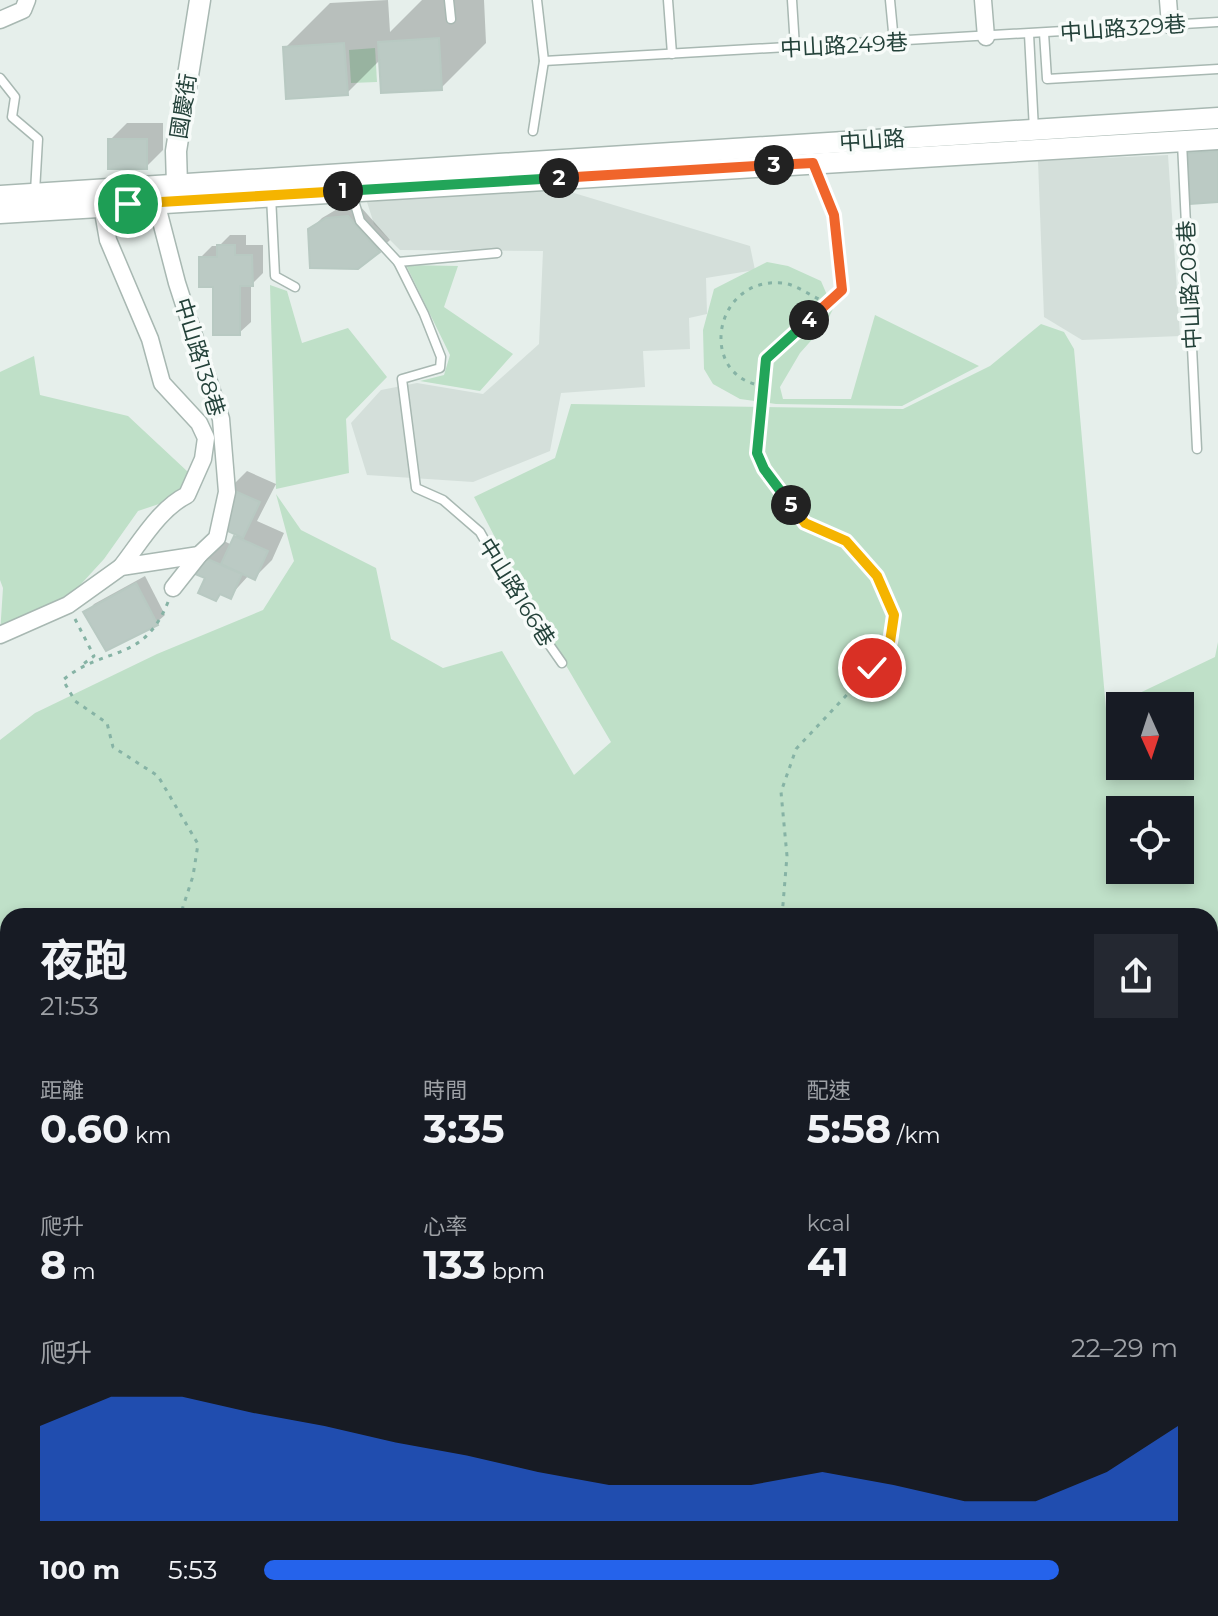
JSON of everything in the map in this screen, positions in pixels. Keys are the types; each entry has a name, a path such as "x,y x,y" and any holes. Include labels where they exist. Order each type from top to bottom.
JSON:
{"street":[{"path":"0,20 23,10 27,0"},
{"name":"國慶街","path":"177,185 176,151 200,0"},
{"path":"983,0 986,37"},
{"path":"1168,0 1170,25"},
{"name":"中山路","path":"1181,131 1218,118"},
{"name":"中山路","path":"501,173 537,156 1035,140 1181,131 1218,139"},
{"name":"中山路","path":"0,213 156,202 270,187 350,182 501,173 813,163 1035,140"},
{"path":"156,202 177,185"},
{"name":"中山路","path":"0,196 177,185 270,187"},
{"name":"中山路138巷","path":"156,202 177,283 221,419 227,492 217,538 173,588"},
{"path":"0,635 68,605 121,567 153,526 177,500 187,495 203,459 206,438 199,423 162,383 150,339 108,240 102,206"},
{"path":"121,567 199,555"}],"lane":[{"path":"449,0 451,19"},
{"path":"533,131 544,61 537,0"},
{"path":"668,0 672,54"},
{"path":"792,0 795,47"},
{"path":"890,0 894,42"},
{"name":"中山路329巷","path":"1029,34 1218,22"},
{"path":"1044,33 1047,79 1218,69"},
{"path":"1029,34 1035,140"},
{"name":"中山路249巷","path":"544,61 1029,34"},
{"path":"0,78 15,97 12,117 38,139 35,193"},
{"name":"中山路208巷","path":"1181,131 1197,449"},
{"name":"中山路166巷","path":"350,182 360,221 398,262 441,357 440,368 402,379 416,488 443,500 480,532 518,600 562,663"},
{"path":"270,187 275,276 295,287"},
{"path":"398,262 497,253"}],"path":[{"path":"783,908 787,856 781,792 796,749 872,668 890,642 894,615 877,576 867,564 846,541 805,523 764,469 757,453 766,359 842,290 834,215 813,163"},
{"path":"764,386 748,384 733,372 721,347 721,331 728,308 737,296 750,287 787,283 828,303"},
{"path":"78,667 133,648 159,623 173,588"},
{"path":"68,605 94,656 63,680 69,693 75,701 107,723 113,747 158,776 198,844 193,876 183,908"}],"shaded area":[{"path":"1168,155 1180,336 1082,340 1044,317 1038,161"},
{"path":"554,187 750,246 755,270 706,278 707,314 689,318 690,349 643,351 645,387 561,393 550,451 473,482 367,475 351,423 381,390 417,383 483,394 539,344 543,251 400,250 374,224 366,199"}],"green space":[{"path":"375,48 377,82 351,83 349,50"},
{"path":"767,262 788,266 821,281 833,309 825,325 800,353 780,387 783,399 851,399 875,315 979,366 902,406 776,404 740,399 713,384 704,369 703,330 714,289"},
{"path":"406,265 458,266 444,307 513,354 480,391 420,381 444,375 450,355"},
{"path":"270,285 287,291 302,343 348,328 387,377 346,419 349,473 276,489"},
{"path":"1041,324 1064,332 1074,349 1106,709 1106,780 1194,780 1194,692 1142,692 1215,657 1218,642 1218,908 0,908 0,740 35,713 157,654 263,610 294,561 276,494 301,530 376,568 391,639 443,668 502,651 574,775 611,742 527,599 474,497 555,458 571,404 903,409 990,366"},
{"path":"34,356 40,395 128,416 188,472 180,497 138,511 104,559 61,606 0,634 3,588 0,580 0,372"}],"building":[{"path":"439,38 442,90 381,93 378,42"},
{"path":"344,43 348,95 286,99 283,47"},
{"path":"108,139 147,139 147,169 108,169"},
{"path":"1218,151 1218,202 1190,204 1187,153"},
{"path":"348,216 380,252 358,269 310,268 308,229 326,218"},
{"path":"217,245 235,245 235,255 252,255 253,286 240,286 240,335 213,335 213,287 199,287 199,257 217,257"},
{"path":"228,488 260,502 243,538 221,528"},
{"path":"234,536 268,551 255,580 221,564"},
{"path":"203,557 242,574 231,599 220,594 216,601 198,593 205,578 195,574"},
{"path":"136,583 158,625 106,651 83,612"}],"route":[{"path":"128,204 813,163 834,215 842,290 766,359 757,453 764,469 805,523 846,541 877,576 894,615 890,642 872,668"}]}
